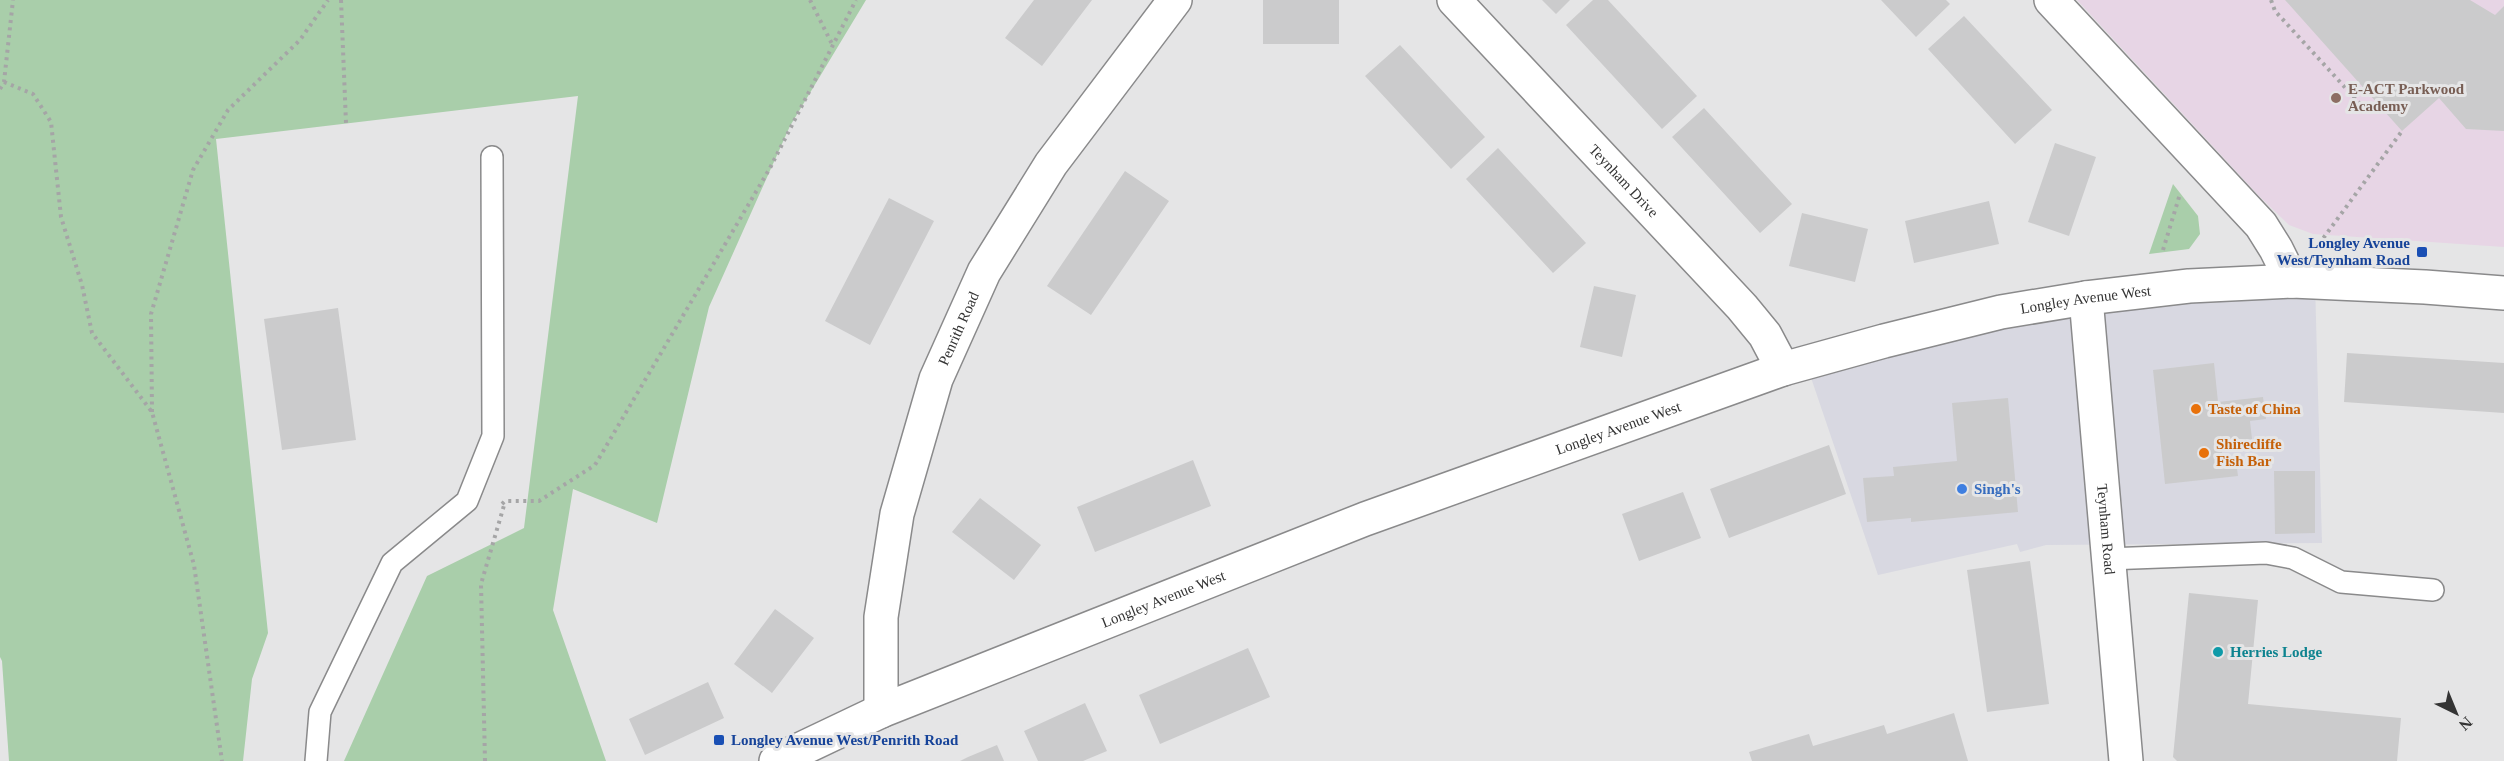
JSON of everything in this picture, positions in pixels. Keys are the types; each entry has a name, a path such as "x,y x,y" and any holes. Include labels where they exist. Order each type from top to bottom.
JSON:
{"street":[{"name":"Penrith Road","path":"881,711 881,617 897,514 936,379 984,272 1045,174 1175,0"},
{"name":"Teynham Drive","path":"1454,0 1742,306 1765,335 1783,369"},
{"path":"2051,0 2261,225 2292,281"},
{"name":"Longley Avenue West","path":"776,761 881,711 1365,519 1783,369 2001,312 2086,298 2189,286 2292,281 2504,293"},
{"name":"Teynham Road","path":"2086,298 2126,761"}],"lane":[{"path":"316,761 320,712 392,563 467,501 493,436 492,157"},
{"path":"2107,559 2266,554 2293,558 2341,582 2433,590"}],"path":[{"path":"0,89 4,82 13,0"},
{"path":"222,761 194,565 152,412 151,314 193,170 228,110 300,40 328,0"},
{"path":"341,0 346,123"},
{"path":"810,0 833,47"},
{"path":"496,508 505,501 539,501 595,465 770,168 856,0"},
{"path":"2271,0 2276,11 2363,107"},
{"path":"4,82 33,94 51,122 61,217 82,285 92,333 152,412"},
{"path":"2292,281 2402,131"},
{"path":"2148,291 2173,222 2191,150"},
{"path":"485,761 481,584 505,501"}],"shaded area":[{"name":"E-ACT Parkwood Academy","path":"2077,0 2504,0 2504,247 2313,234 2289,225 2259,196"},
{"path":"2315,282 2322,543 2046,545 2020,552 2017,544 1878,575 1806,363 1884,341"}],"green space":[{"path":"0,0 866,0 790,126 709,307 657,523 573,489 553,610 606,761 344,761 427,576 524,528 578,96 216,139 268,633 252,679 243,761 9,761 0,657"},
{"path":"2173,184 2198,216 2200,234 2189,249 2149,254"}],"building":[{"path":"1034,0 1092,0 1042,66 1005,38"},
{"path":"1263,0 1339,0 1339,44 1263,44"},
{"path":"1542,0 1570,0 1556,14"},
{"path":"1593,0 1608,0 1697,96 1662,129 1566,25"},
{"path":"1881,0 1946,0 1950,4 1916,37"},
{"path":"2285,0 2470,0 2495,15 2504,6 2504,131 2466,129 2439,98 2402,131"},
{"path":"1964,16 2052,110 2015,144 1928,49"},
{"path":"1400,45 1485,137 1451,169 1365,76"},
{"path":"1704,108 1792,204 1760,233 1672,137"},
{"path":"2055,143 2096,157 2069,236 2028,222"},
{"path":"1498,148 1586,243 1553,273 1466,179"},
{"path":"1125,171 1169,201 1091,315 1047,286"},
{"path":"889,198 934,221 870,345 825,321"},
{"path":"1989,201 1999,244 1914,263 1905,221"},
{"path":"1802,213 1868,229 1855,282 1789,266"},
{"path":"1594,286 1636,295 1622,357 1580,347"},
{"path":"338,308 356,440 282,450 264,319"},
{"path":"2347,353 2504,363 2504,413 2344,402"},
{"path":"2214,363 2218,402 2263,397 2266,419 2250,421 2252,439 2221,443 2223,462 2236,461 2238,476 2165,484 2153,370"},
{"path":"2008,398 2018,512 1911,522 1911,518 1867,522 1863,478 1894,476 1893,467 1957,461 1952,403"},
{"path":"1829,445 1846,494 1729,538 1710,489"},
{"path":"1193,460 1211,506 1095,552 1077,507"},
{"path":"2274,471 2315,471 2315,533 2275,534"},
{"path":"1683,492 1701,538 1639,561 1622,514"},
{"path":"980,498 1041,545 1014,580 952,532"},
{"path":"2030,561 2049,704 1987,712 1967,570"},
{"name":"Herries Lodge","path":"2189,593 2258,600 2248,704 2401,718 2397,761 2177,761 2173,757"},
{"path":"775,609 814,638 772,693 734,664"},
{"path":"1248,648 1270,697 1160,744 1139,695"},
{"path":"708,682 724,718 645,755 629,719"},
{"path":"1085,703 1107,751 1083,761 1038,761 1024,731"},
{"path":"1954,713 1968,761 1752,761 1749,752 1809,734 1813,746 1884,725 1887,734"},
{"path":"997,745 1004,761 960,761 968,757"}],"place":[{"name":"E-ACT Parkwood Academy","path":"2336,98"},
{"name":"Longley Avenue West/Teynham Road","path":"2422,252"},
{"name":"Taste of China","path":"2196,409"},
{"name":"Shirecliffe Fish Bar","path":"2204,453"},
{"name":"Singh's","path":"1962,489"},
{"name":"Herries Lodge","path":"2218,652"},
{"name":"Longley Avenue West/Penrith Road","path":"719,740"}]}
